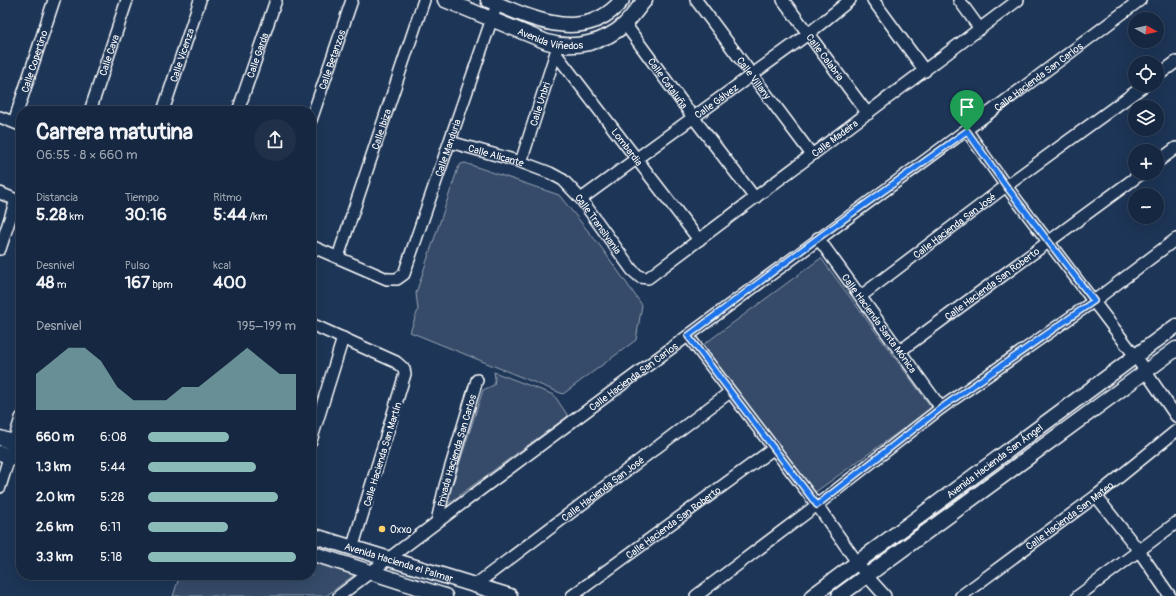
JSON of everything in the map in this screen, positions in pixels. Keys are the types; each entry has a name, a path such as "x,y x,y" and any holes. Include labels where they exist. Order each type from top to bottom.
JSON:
{"street":[{"name":"Calle Copertino","path":"23,106 54,0"},
{"name":"Calle Cava","path":"92,106 128,0"},
{"name":"Calle Vicenza","path":"165,106 200,0"},
{"name":"Calle Garda","path":"240,106 276,0"},
{"name":"Calle Betanzos","path":"316,106 352,0"},
{"name":"Calle Ibiza","path":"338,257 424,0"},
{"name":"Avenida Viñedos","path":"446,0 557,49 592,42 612,33 625,24 645,0"},
{"name":"Avenida Viñedos","path":"493,2 553,24 573,25 600,18 614,9 622,0"},
{"name":"Calle Villany","path":"696,0 812,155"},
{"name":"Calle Calabria","path":"782,0 868,114"},
{"name":"Calle Gálvez","path":"581,199 808,34 850,0"},
{"path":"873,0 925,71"},
{"path":"959,0 980,29"},
{"name":"Calle Madeira","path":"651,276 1018,0"},
{"name":"Calle Hacienda San Carlos","path":"339,596 437,521 818,238 967,131 1140,0"},
{"name":"Calle Manduria","path":"338,257 387,278 401,278 406,269 492,19 493,2"},
{"name":"Calle Cataluña","path":"625,24 755,198"},
{"name":"Lombardia","path":"557,49 636,159 699,240"},
{"name":"Calle Unbri","path":"521,162 557,49"},
{"path":"1164,71 1176,62"},
{"name":"Calle Hacienda San José","path":"861,296 1006,186 1135,92"},
{"path":"0,117 16,123"},
{"path":"967,131 1006,186 1135,356 1145,373 1176,416"},
{"name":"Calle Alicante","path":"450,142 521,162 542,170"},
{"path":"1164,157 1176,148"},
{"name":"Calle Transilvania","path":"542,170 563,180 581,199 632,270 640,277 651,276"},
{"name":"Calle Hacienda San Roberto","path":"900,351 1132,180"},
{"path":"0,193 16,200"},
{"path":"0,249 16,206"},
{"name":"Calle Hacienda Santa Mónica","path":"818,238 941,408"},
{"path":"696,596 817,505 941,408 1094,301 1176,239"},
{"path":"316,248 338,257"},
{"path":"316,326 343,338 316,425"},
{"name":"Avenida Hacienda San Ángel","path":"812,596 1176,326"},
{"path":"688,336 817,505 866,575 885,596"},
{"name":"Calle Hacienda San Martín","path":"343,338 396,362 404,369 405,381 352,549"},
{"name":"Avenida Hacienda San Ángel","path":"839,596 1176,349"},
{"name":"Privada Hacienda San Carlos","path":"437,521 445,486 477,380"},
{"name":"Calle Hacienda San José","path":"475,585 730,392"},
{"name":"Calle Hacienda San Mateo","path":"961,596 1096,496 1176,431"},
{"path":"0,438 16,444"},
{"path":"0,487 10,456 16,446"},
{"name":"Calle Hacienda San Roberto","path":"572,596 773,449"},
{"path":"1096,496 1170,596"},
{"path":"1078,596 1176,524"},
{"name":"Avenida Hacienda el Palmar","path":"316,537 387,560 510,596"},
{"name":"Avenida Hacienda el Palmar","path":"316,556 445,596"}],"shaded area":[{"path":"465,163 559,195 601,247 642,305 636,340 563,394 410,332 418,310 416,293 458,168 461,164"},
{"path":"821,258 932,408 814,493 703,345"},
{"path":"494,372 554,395 568,416 446,505 483,390 494,385"},
{"path":"316,564 354,575 326,596 173,596 178,580 316,580"}],"place":[{"name":"Oxxo","path":"382,529"}],"route":[{"path":"967,131 1006,186 1094,301 941,408 817,505 688,336 818,238 967,131"}]}
